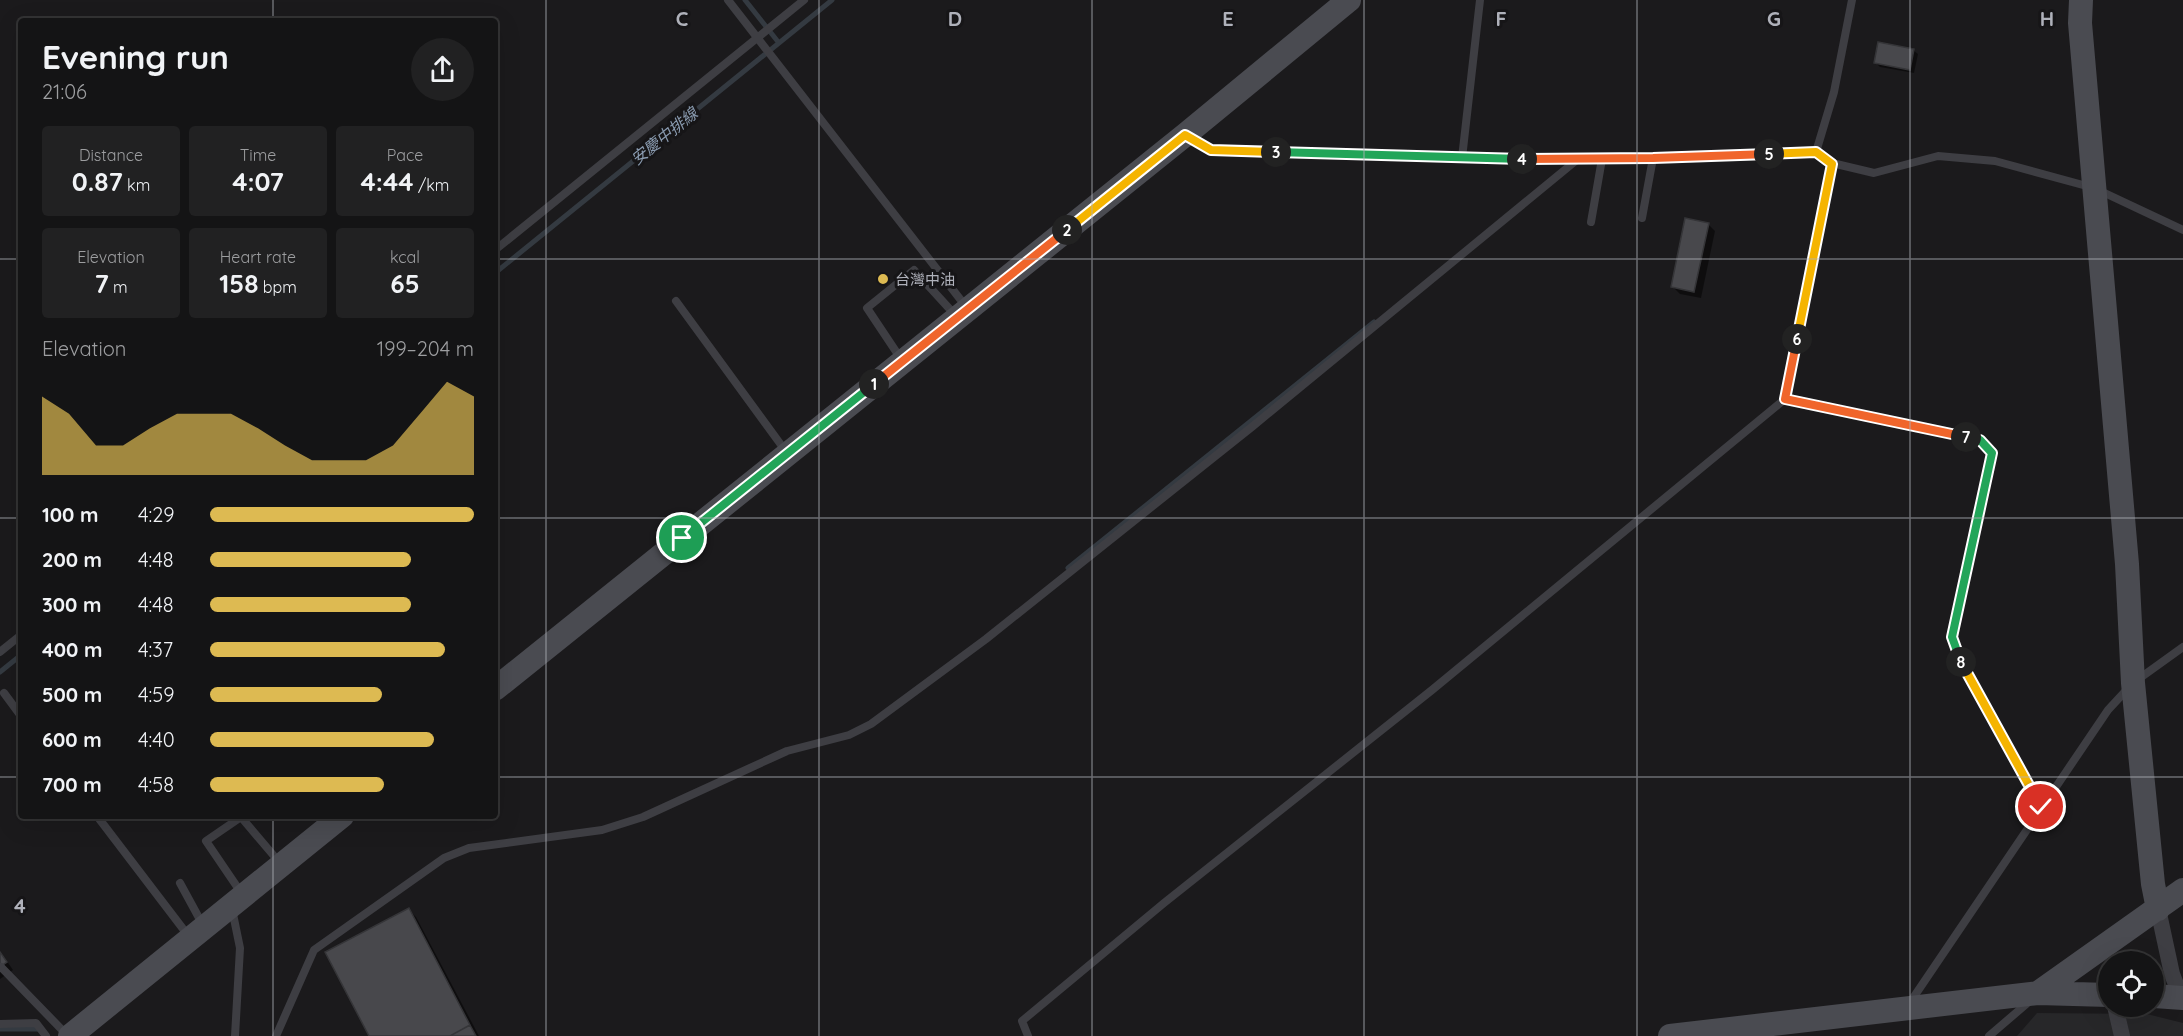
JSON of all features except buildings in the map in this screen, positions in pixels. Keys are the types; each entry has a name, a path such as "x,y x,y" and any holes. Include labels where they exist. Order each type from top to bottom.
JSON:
{"main road":[{"path":"498,687 1185,135 1349,0"},
{"path":"2081,0 2080,23 2127,564 2133,683 2153,884 2158,909"},
{"path":"69,1036 338,819"},
{"path":"2038,993 2183,890"},
{"path":"1670,1036 2038,993 2098,994"},
{"path":"2164,996 2182,997"}],"street":[{"path":"2158,909 2172,974 2182,997"},
{"path":"2118,1017 2122,1036"}],"lane":[{"path":"728,0 962,313"},
{"path":"498,248 760,40 804,0"},
{"path":"1462,158 1480,0"},
{"path":"1816,152 1834,92 1852,0"},
{"path":"1185,135 1211,150 1462,158 1602,159 1816,152 1832,164 1874,172 1938,156 1995,161 2094,189 2183,230"},
{"path":"1642,218 1653,158"},
{"path":"276,1036 314,950 444,858 476,847 602,830 643,817 787,751 849,735 871,724 1023,610 1253,426 1578,159"},
{"path":"1591,222 1602,159"},
{"path":"1028,1036 1022,1021 1164,903 1432,690 1785,399 1832,164"},
{"path":"903,361 867,308 914,270 962,313"},
{"path":"676,301 788,453"},
{"path":"1785,399 1980,440 1992,453 1952,637 1964,671 2041,807"},
{"path":"0,652 18,637"},
{"path":"1907,1007 2108,710 2133,683 2183,647"},
{"path":"4,693 18,712"},
{"path":"101,819 198,933"},
{"path":"235,1036 240,948 237,901 206,841 238,819"},
{"path":"243,819 282,866"},
{"path":"180,884 198,933"},
{"path":"1,967 69,1036"},
{"path":"1989,1036 2038,993"},
{"path":"0,1024 36,1023 46,1036"}],"shaded area":[{"path":"2037,1013 2098,1014 2098,1017 2159,1017 2183,1023 2183,1036 2017,1036"}],"waterway":[{"path":"745,0 779,43"},
{"name":"安慶中排線","path":"498,271 832,0"},
{"path":"1068,568 1374,322"},
{"name":"安慶中排線","path":"0,672 18,657"},
{"path":"0,1029 39,1029"}],"place":[{"name":"台灣中油","path":"883,279"}],"route":[{"path":"682,538 1185,135 1211,150 1462,158 1653,158 1816,152 1832,164 1785,399 1980,440 1992,453 1952,637 1964,671 2041,807"}]}
